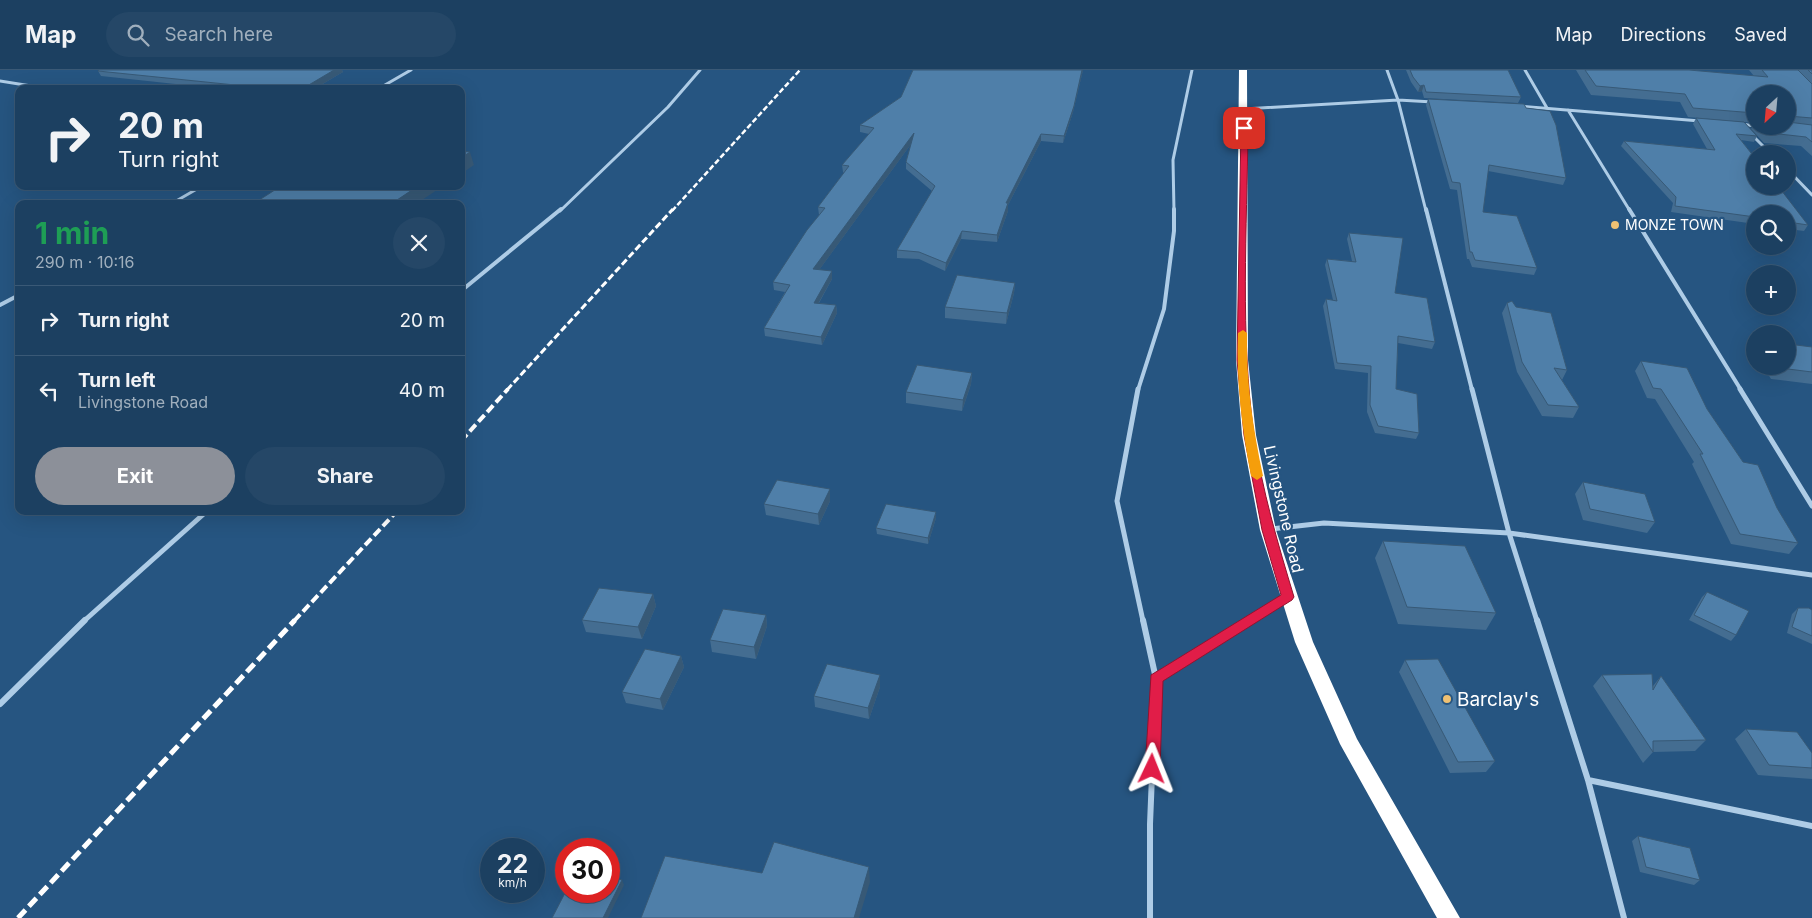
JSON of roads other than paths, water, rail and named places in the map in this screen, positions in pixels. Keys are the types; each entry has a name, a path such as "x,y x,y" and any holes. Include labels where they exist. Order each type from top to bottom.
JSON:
{"highway":[{"name":"Livingstone Road","path":"1243,70 1242,360 1249,435 1268,530 1304,642 1350,744 1449,918"}],"street":[{"path":"385,85 411,70"},
{"path":"465,288 559,211 668,106 700,70"},
{"path":"1150,918 1150,824 1156,679 1117,501 1135,399 1164,309 1174,230 1173,160 1192,70"},
{"path":"1387,70 1398,100 1509,533 1588,780 1624,918"},
{"path":"1525,70 1547,108"},
{"path":"0,81 25,85"},
{"path":"1244,109 1398,100 1438,102"},
{"path":"1517,106 1703,121"},
{"path":"1568,110 1812,506"},
{"path":"1732,124 1746,125"},
{"path":"1742,124 1762,145"},
{"path":"1796,178 1812,195"},
{"path":"178,200 195,190"},
{"path":"0,306 15,297"},
{"path":"0,704 100,606 202,515"},
{"path":"1268,530 1324,523 1509,533 1812,575"},
{"path":"1156,679 1288,597"},
{"path":"1588,780 1812,826"}],"railway":[{"path":"672,211 800,70"},
{"path":"507,390 673,209"},
{"path":"465,437 508,389"},
{"path":"294,621 393,515"},
{"path":"18,918 295,620"}],"place":[{"name":"MONZE TOWN","path":"1615,225"},
{"name":"Barclay's","path":"1447,699"}]}
